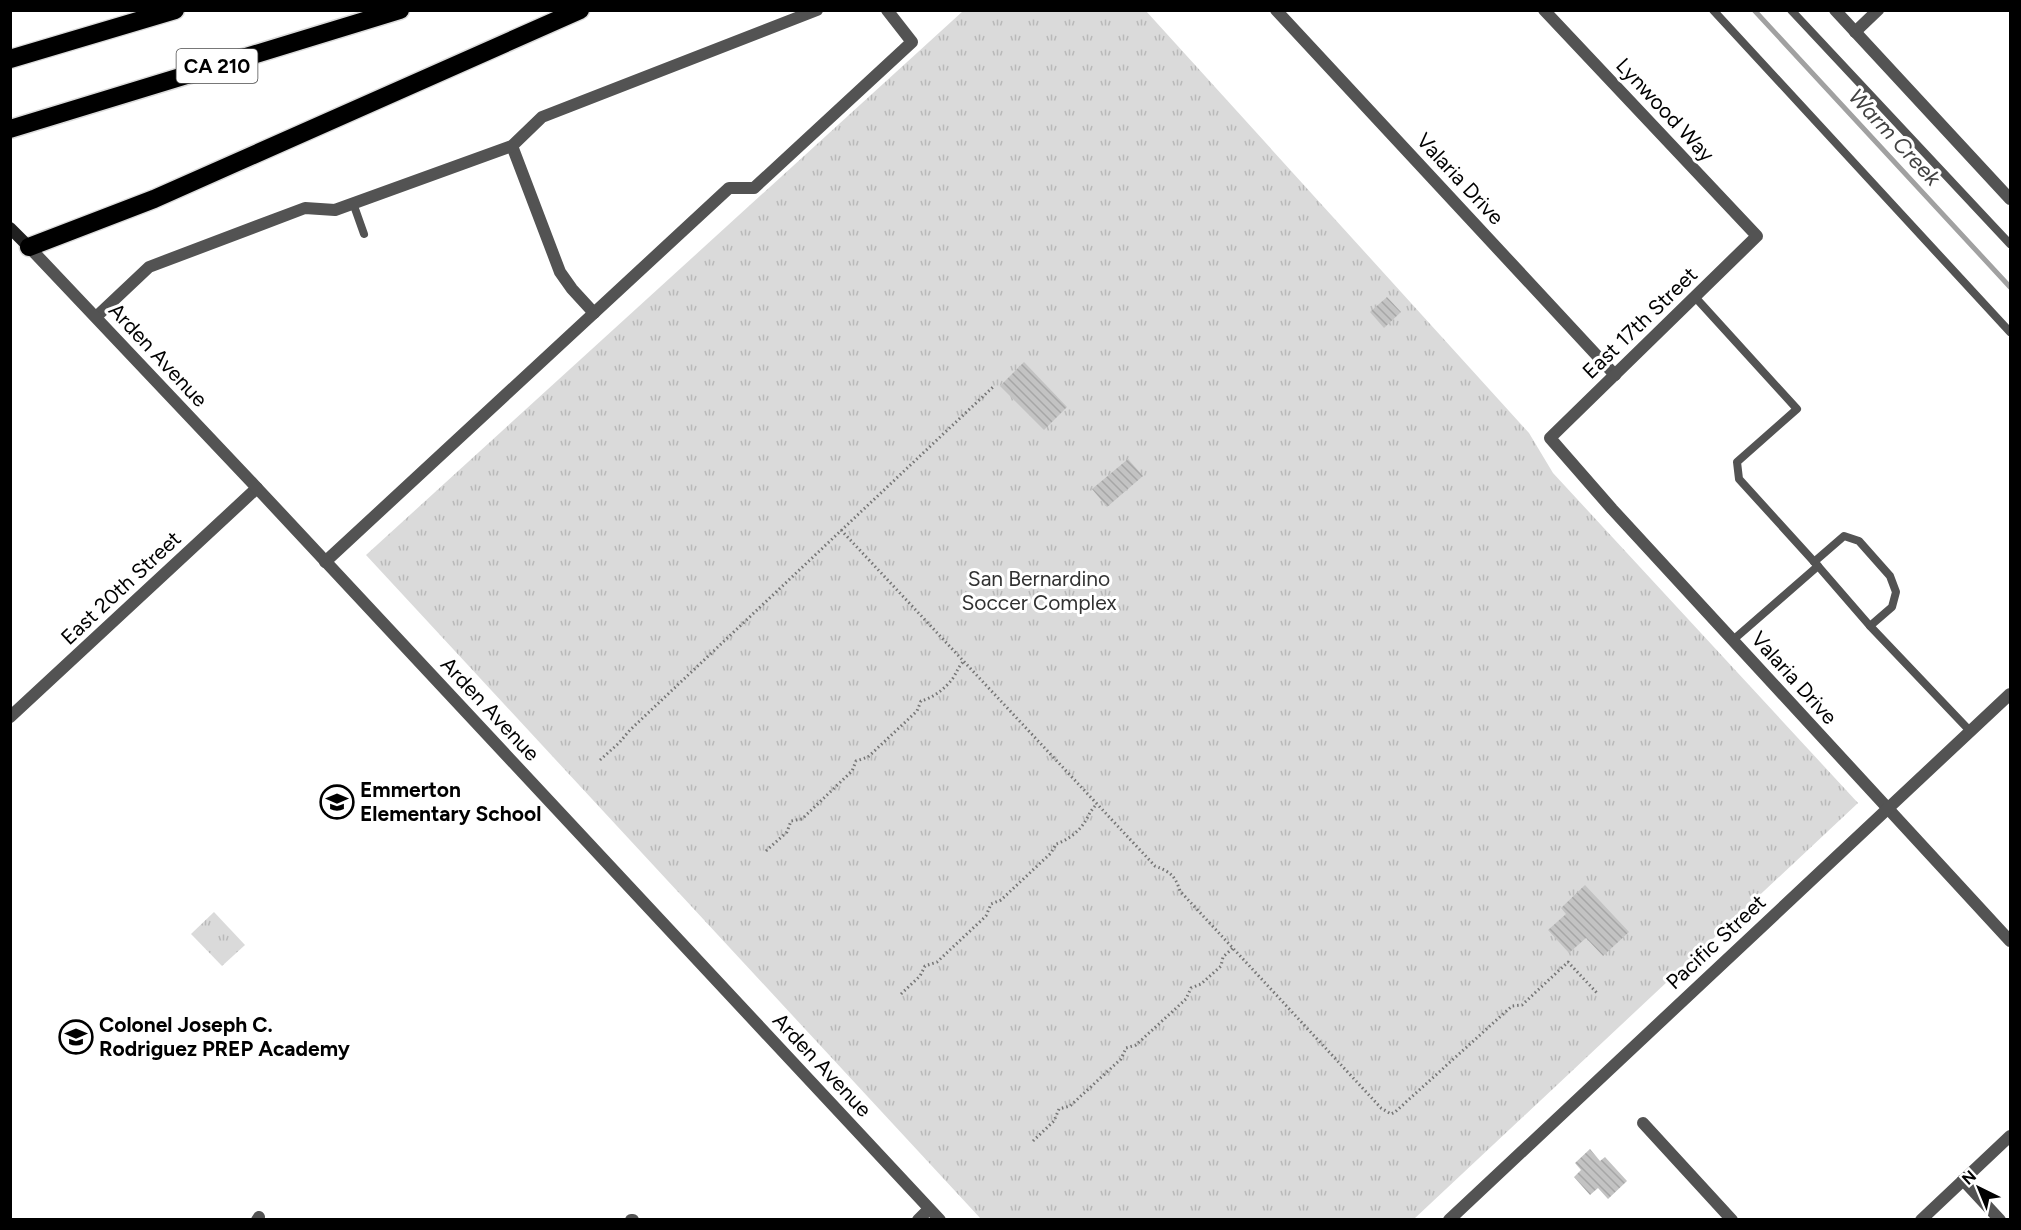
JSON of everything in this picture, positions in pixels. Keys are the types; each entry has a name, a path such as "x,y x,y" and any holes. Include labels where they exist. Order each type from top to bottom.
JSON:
{"highway":[{"path":"10,59 175,10"},
{"name":"CA 210","path":"10,129 400,10"},
{"path":"29,247 154,199 580,10"}],"main road":[{"name":"Arden Avenue","path":"10,228 29,247"}],"street":[{"path":"96,317 149,267 306,208 335,210 512,146 542,117 817,10"},
{"path":"326,562 729,188 754,188 912,42 887,10"},
{"name":"Valaria Drive","path":"1276,10 1615,375"},
{"name":"Lynwood Way","path":"1544,10 1757,236"},
{"path":"1835,10 2010,199"},
{"path":"1855,32 1878,10"},
{"path":"512,146 560,272 594,313"},
{"name":"East 17th Street","path":"1550,438 1757,236"},
{"name":"Arden Avenue","path":"29,247 940,1220"},
{"name":"Valaria Drive","path":"1550,438 1612,509 2010,941"},
{"name":"East 20th Street","path":"10,717 257,488"},
{"name":"Pacific Street","path":"1449,1220 2010,694"},
{"path":"1643,1123 1732,1220"},
{"path":"1921,1220 2010,1136"},
{"path":"1963,1180 2000,1220"},
{"path":"918,1220 929,1209"}],"lane":[{"path":"1713,10 2010,332"},
{"path":"1791,10 2010,244"},
{"path":"353,203 364,234"},
{"path":"1695,297 1797,409 1737,462 1739,479 1870,626 1970,731"},
{"path":"1733,640 1844,536 1859,541 1890,576 1896,592 1892,607 1870,626"}],"path":[{"path":"600,760 993,387"},
{"path":"841,530 1155,866 1170,872 1176,878 1180,891 1381,1108 1390,1114 1395,1112 1512,1006 1522,1005 1568,962 1597,993"},
{"path":"766,852 787,832 791,821 802,819 852,771 856,761 868,757 917,711 921,700 932,698 953,678 958,666 964,662"},
{"path":"901,994 920,976 924,966 937,962 986,916 991,904 1001,900 1052,853 1056,844 1068,840 1086,822 1090,810 1097,804"},
{"path":"1033,1141 1054,1121 1059,1109 1070,1107 1120,1059 1126,1048 1136,1045 1186,999 1191,988 1201,984 1221,966 1223,957 1233,948"}],"green space":[{"name":"San Bernardino Soccer Complex","path":"963,11 1146,11 1529,433 1553,473 1858,803 1414,1219 981,1219 366,555"},
{"path":"214,912 245,945 222,966 191,934"}],"building":[{"path":"1387,297 1401,312 1384,328 1370,312"},
{"path":"1024,362 1067,407 1044,430 1000,386"},
{"path":"1128,459 1143,476 1107,507 1092,489"},
{"path":"1585,885 1629,932 1603,956 1586,938 1569,953 1548,930 1566,914 1561,908"},
{"path":"1590,1149 1600,1161 1605,1157 1627,1181 1608,1199 1598,1188 1590,1195 1574,1177 1581,1170 1575,1163"}],"waterway":[{"name":"Warm Creek","path":"1754,10 2010,287"}],"place":[{"name":"Emmerton Elementary School","path":"337,802"},
{"name":"Colonel Joseph C. Rodriguez PREP Academy","path":"76,1037"}]}
